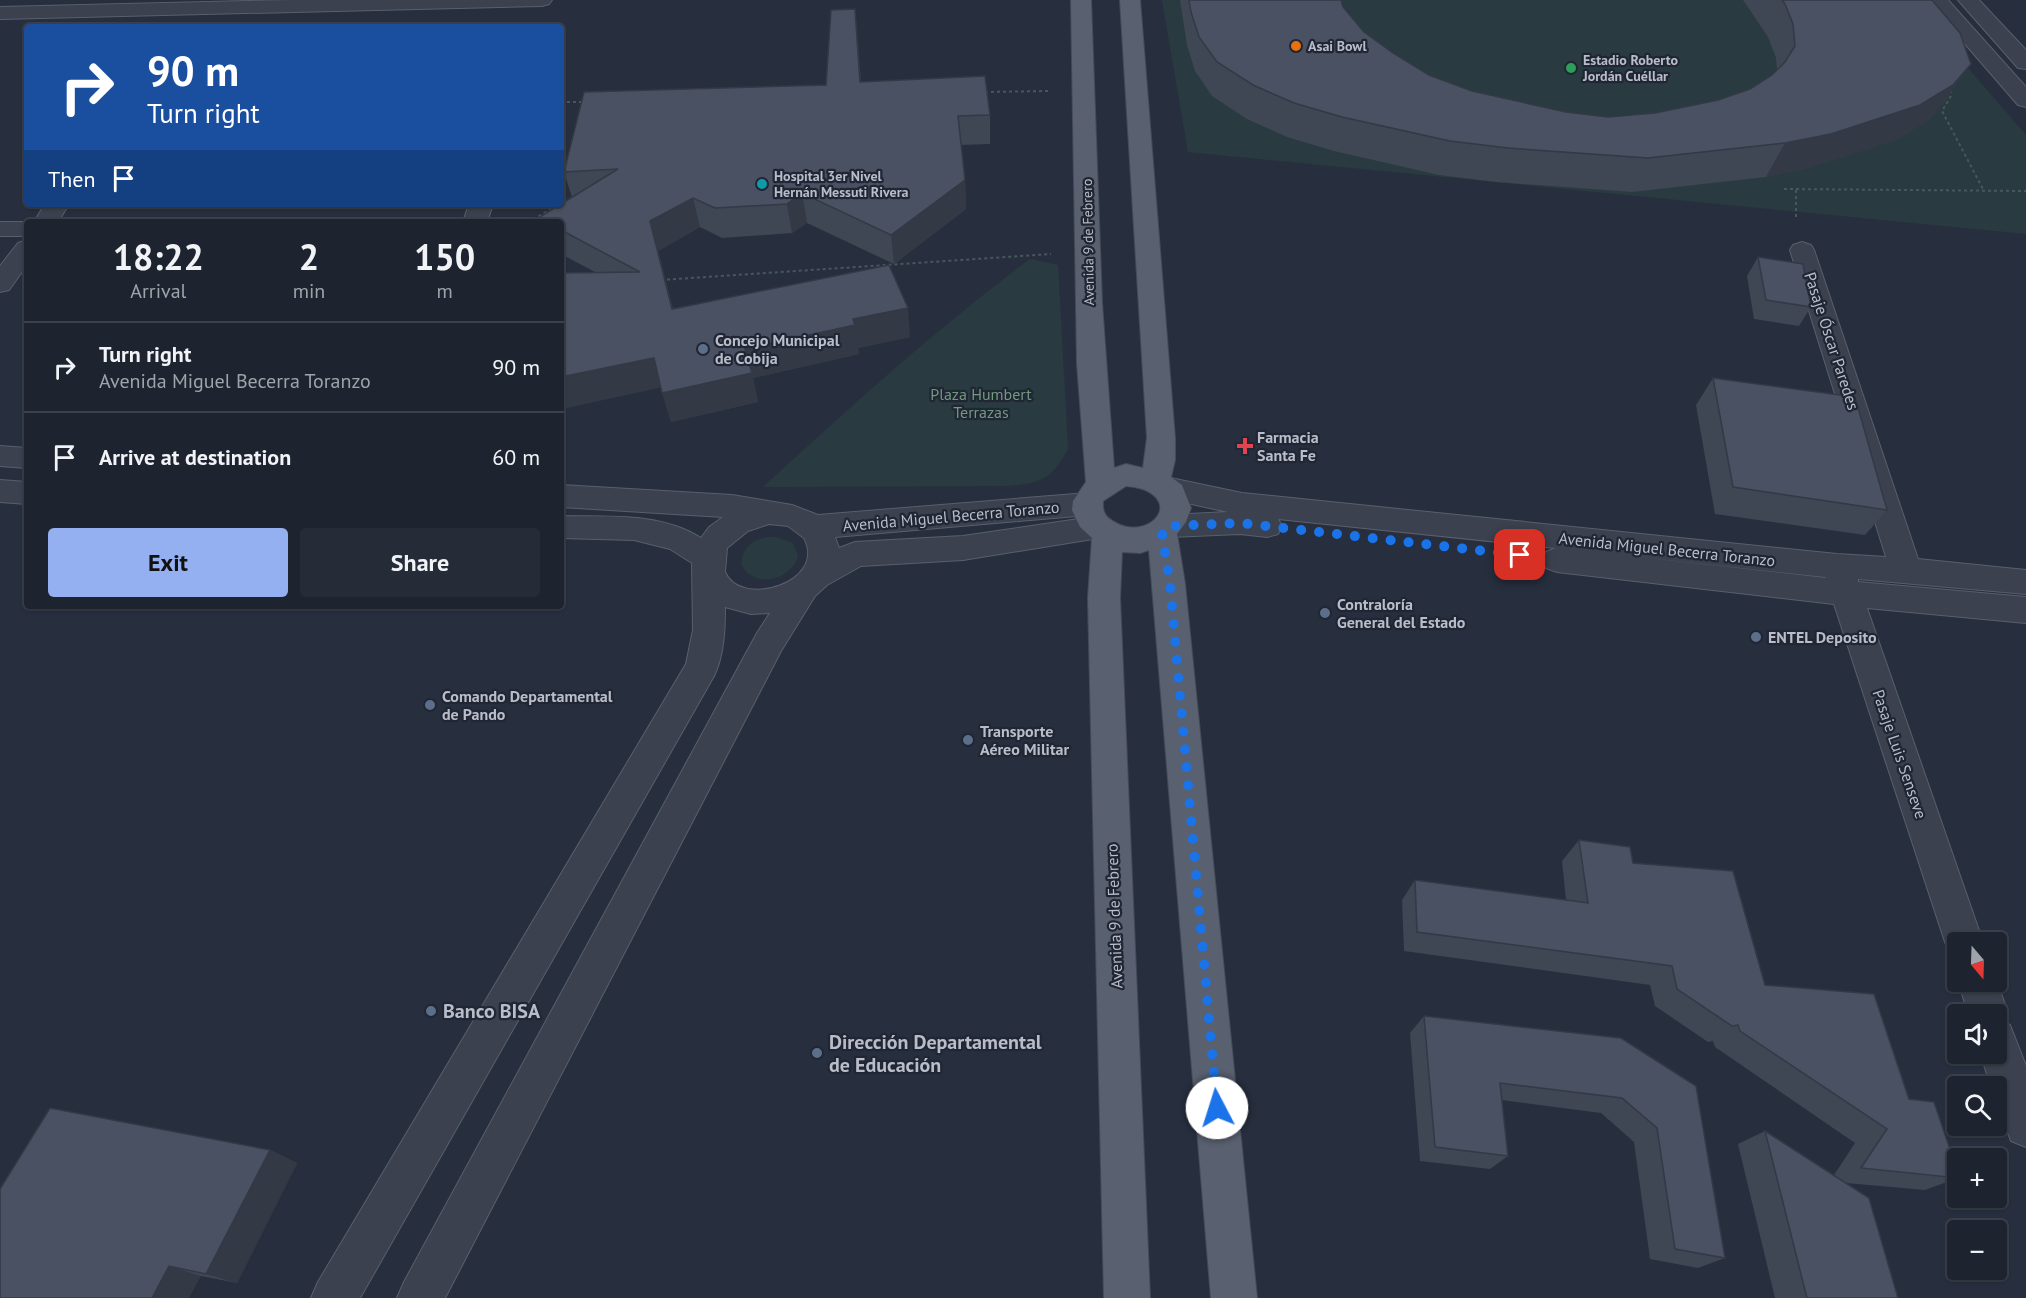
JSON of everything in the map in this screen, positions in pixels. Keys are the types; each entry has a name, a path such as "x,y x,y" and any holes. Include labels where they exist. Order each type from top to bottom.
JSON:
{"main road":[{"name":"Avenida 9 de Febrero","path":"1081,0 1086,90 1088,252 1104,598 1127,1298"},
{"path":"1130,0 1161,438 1160,484"},
{"path":"1126,475 1141,476 1160,484 1174,497 1176,507 1175,517 1166,530 1135,540 1121,539 1099,512 1126,475"},
{"path":"1166,530 1234,1298"}],"street":[{"path":"1937,0 2026,100"},
{"path":"1968,0 2026,63"},
{"path":"0,13 544,6"},
{"path":"0,229 24,229"},
{"name":"Pasaje Óscar Paredes","path":"1802,250 1906,570"},
{"path":"0,284 24,252"},
{"path":"0,456 24,458"},
{"name":"Avenida Miguel Becerra Toranzo","path":"1160,484 1242,504 1841,580 2026,610"},
{"path":"0,491 24,493"},
{"path":"420,1298 763,652 822,564 825,551 821,538 813,527 801,519 732,506 564,496"},
{"name":"Avenida Miguel Becerra Toranzo","path":"813,527 1099,512"},
{"name":"Avenida Miguel Becerra Toranzo","path":"809,583 855,554 963,549 1099,512"},
{"path":"334,1298 702,666 709,630 708,565 712,545 721,533 735,523 751,516 769,513"},
{"name":"Avenida Miguel Becerra Toranzo","path":"1166,530 1240,523 1841,580 1906,570 2026,582"},
{"path":"564,527 634,529 680,539 708,565 715,585 729,595 746,601 776,599 809,583"},
{"name":"Pasaje Luis Senseve","path":"1841,580 1961,932"},
{"path":"2005,1064 2026,1126"}],"path":[{"path":"1950,85 1951,96 1942,111 1984,190"},
{"path":"978,92 1086,90"},
{"path":"564,102 585,102"},
{"path":"1784,189 2026,191"},
{"path":"534,219 556,207"},
{"path":"657,281 1088,252"}],"green space":[{"name":"Estadio Roberto Jordán Cuéllar","path":"1162,0 1909,0 2026,135 2026,234 1188,152"},
{"name":"Plaza Humbert Terrazas","path":"1030,259 1058,265 1068,449 1049,474 1036,482 1004,486 763,487 927,341"},
{"path":"767,537 776,537 793,543 798,556 788,571 771,579 762,579 746,571 741,563 749,546"}],"building":[{"path":"1189,0 1341,0 1343,7 1364,32 1429,75 1472,91 1566,112 1608,117 1655,113 1718,100 1750,89 1772,75 1785,62 1795,46 1793,24 1782,0 1932,0 1960,33 1971,64 1953,85 1920,105 1831,134 1785,143 1648,158 1508,148 1450,141 1342,117 1294,103 1253,85 1217,62 1199,37"},
{"path":"855,9 860,82 985,76 990,115 958,116 965,180 891,235 802,193 787,204 715,208 693,198 650,221 672,309 889,265 908,308 853,319 855,325 745,349 752,373 662,393 654,358 564,376 564,273 640,272 564,232 564,219 538,218 556,207 564,207 564,202 618,169 564,172 584,92 826,85 831,10"},
{"path":"1758,257 1803,264 1811,307 1766,300"},
{"path":"1713,378 1855,397 1887,510 1733,487"},
{"path":"1579,840 1630,847 1633,863 1733,871 1765,985 1874,994 1909,1099 1934,1102 1950,1148 1947,1148 1947,1177 1861,1168 1887,1129 1740,1031 1738,1025 1732,1026 1677,989 1672,966 1417,932 1415,880 1588,903"},
{"path":"1424,1016 1621,1038 1696,1086 1725,1258 1675,1249 1657,1128 1622,1098 1500,1083 1508,1156 1435,1147"},
{"path":"50,1108 270,1150 206,1274 169,1266 152,1298 0,1298 0,1189"},
{"path":"1765,1131 1869,1198 1898,1298 1807,1298"}],"place":[{"name":"Asai Bowl","path":"1296,46"},
{"name":"Estadio Roberto Jordán Cuéllar","path":"1571,68"},
{"name":"Hospital 3er Nivel Hernán Messuti Rivera","path":"762,184"},
{"name":"Concejo Municipal de Cobija","path":"703,349"},
{"name":"Farmacia Santa Fe","path":"1245,446"},
{"name":"Contraloría General del Estado","path":"1325,613"},
{"name":"ENTEL Deposito","path":"1756,637"},
{"name":"Comando Departamental de Pando","path":"430,705"},
{"name":"Transporte Aéreo Militar","path":"968,740"},
{"name":"Banco BISA","path":"431,1011"},
{"name":"Dirección Departamental de Educación","path":"817,1053"}],"route":[{"path":"1217,1108 1170,584 1162,533 1170,526 1240,523 1520,555"}]}
